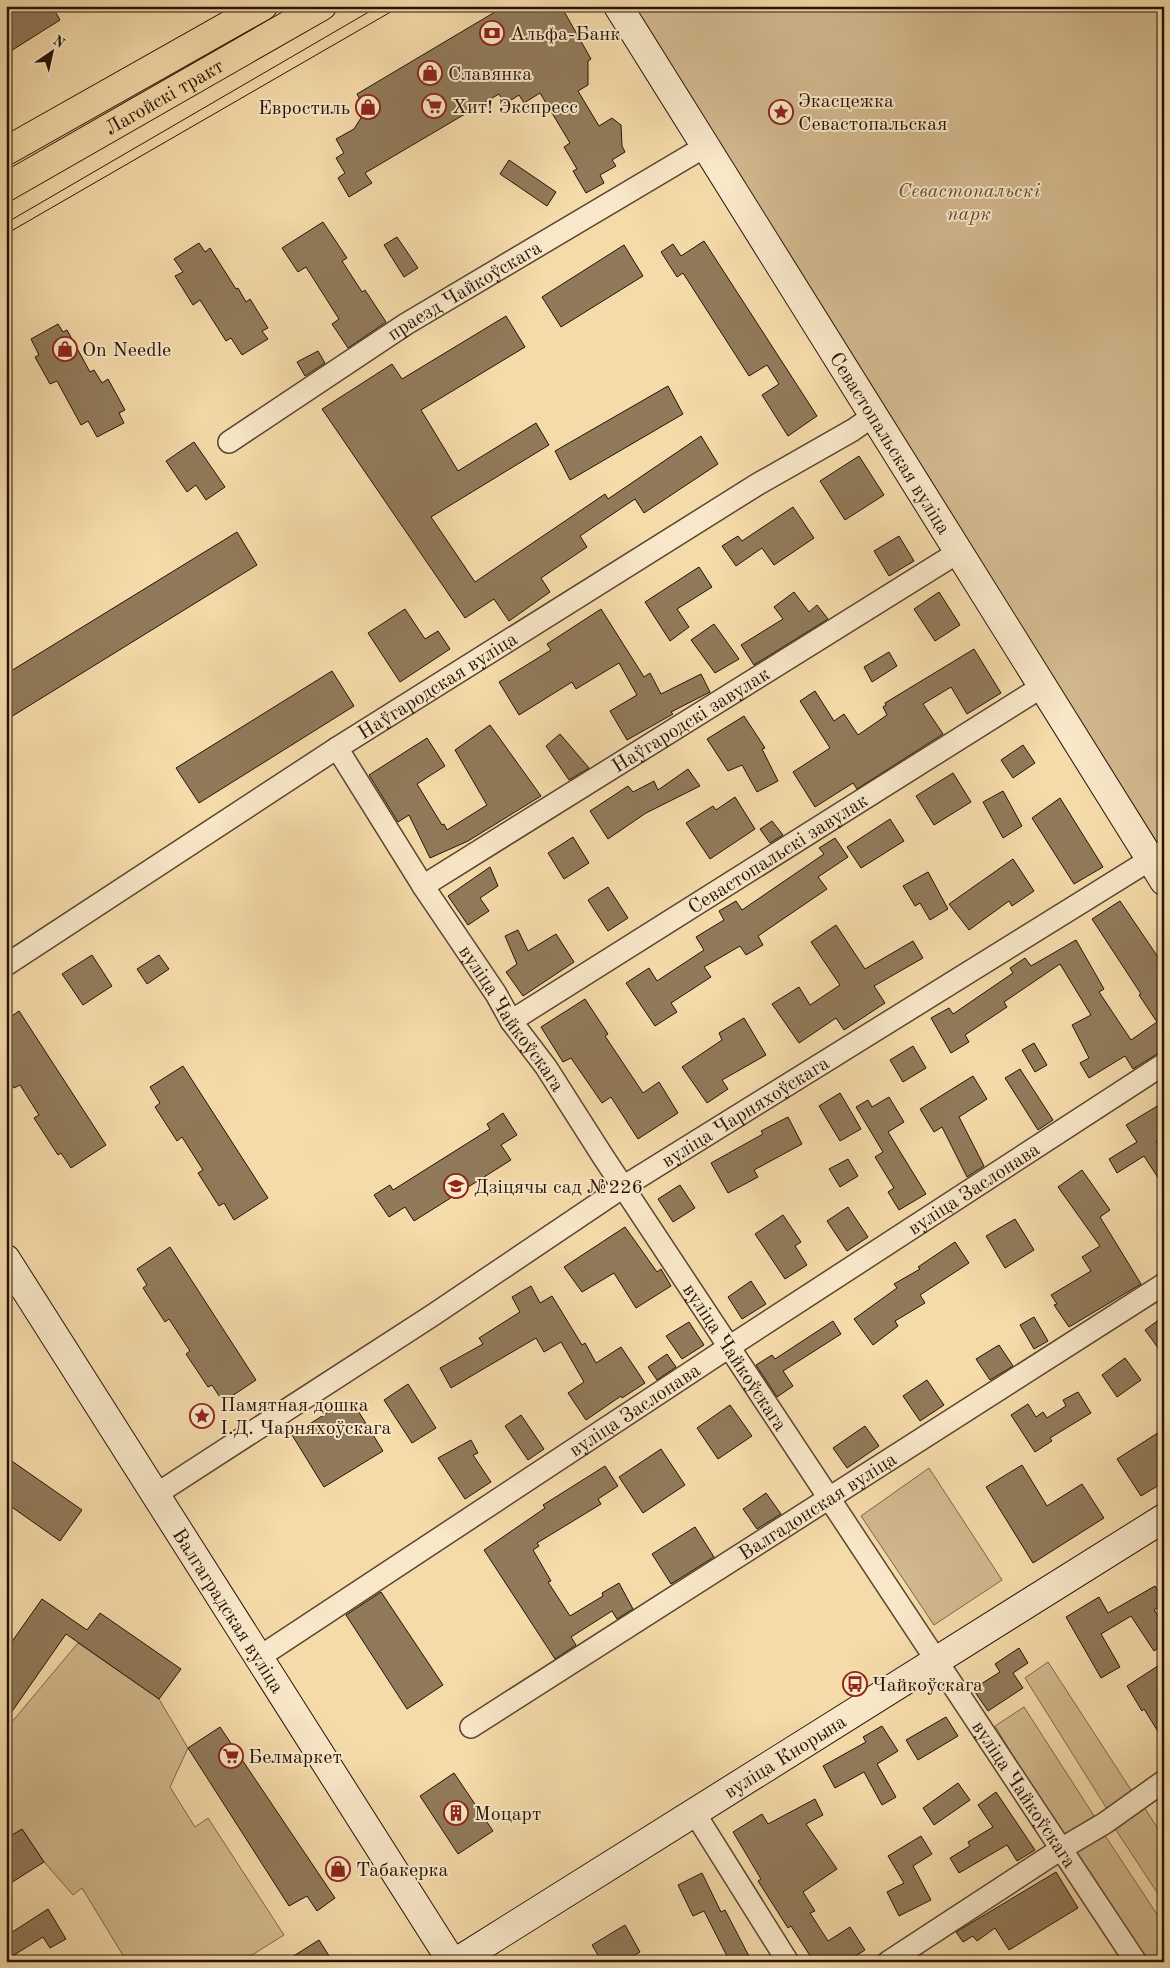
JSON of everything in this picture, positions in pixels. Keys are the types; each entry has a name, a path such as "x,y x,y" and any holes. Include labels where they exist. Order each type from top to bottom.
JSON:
{"main road":[{"name":"Лагойскі тракт","path":"6,151 263,6"},
{"name":"Лагойскі тракт","path":"6,187 322,6"},
{"name":"Севастопальская вуліца","path":"618,6 957,553 1159,864"},
{"name":"Валгаградская вуліца","path":"6,1259 452,1962"},
{"name":"вуліца Кнорына","path":"456,1962 1164,1518"}],"street":[{"name":"праезд Чайкоўскага","path":"229,442 406,324 706,146"},
{"name":"Наўгародская вуліца","path":"6,964 337,748 758,484 853,430 873,416"},
{"name":"Наўгародскі завулак","path":"423,886 957,553"},
{"name":"Севастопальскі завулак","path":"511,1021 1043,686"},
{"name":"вуліца Чайкоўскага","path":"337,748 423,886 496,994 511,1021 543,1063 1136,1962"},
{"name":"вуліца Чарняхоўскага","path":"156,1495 433,1315 623,1187 1159,864"},
{"name":"вуліца Заслонава","path":"258,1658 729,1347 1164,1064"},
{"name":"Валгадонская вуліца","path":"471,1727 1164,1284"},
{"path":"888,1962 1061,1848 1105,1823 1164,1781"},
{"path":"694,1812 788,1962"}],"green space":[{"name":"Севастопальскі парк","path":"623,6 1164,6 1164,880"},
{"path":"929,1468 1002,1580 934,1625 861,1516"},
{"path":"78,1643 159,1699 188,1748 170,1787 195,1827 208,1818 284,1935 241,1962 127,1962 82,1888 73,1895 44,1862 22,1829 6,1839 6,1729"},
{"path":"1048,1662 1133,1793 1107,1809 1025,1678"},
{"path":"1024,1707 1096,1819 1065,1841 995,1726"},
{"path":"1144,1807 1164,1838 1164,1903 1114,1827"},
{"path":"1102,1831 1164,1925 1164,1962 1142,1962 1070,1852"}],"building":[{"path":"6,6 52,6 60,20 6,54"},
{"path":"505,6 561,6 591,59 588,61 588,85 578,91 599,126 612,118 621,125 622,146 625,152 612,160 616,166 600,175 604,183 586,193 573,171 577,169 564,147 570,143 540,93 524,103 519,95 505,104 499,94 365,173 372,183 349,197 338,178 345,173 336,158 344,153 336,139 354,129 366,110 357,94"},
{"path":"509,160 556,192 547,206 500,174"},
{"path":"323,222 347,258 342,261 362,292 365,290 386,322 348,348 332,324 339,319 306,267 298,272 282,248"},
{"path":"397,237 418,268 404,277 384,245"},
{"path":"704,241 817,416 788,436 762,395 779,384 767,365 749,376 683,273 677,277 661,252 673,244 681,256"},
{"path":"199,243 205,252 210,248 236,289 238,288 246,302 250,299 268,328 262,331 268,339 242,355 231,338 226,341 200,300 193,305 175,276 183,272 174,259"},
{"path":"624,245 643,276 561,327 542,297"},
{"path":"506,316 525,347 421,410 458,471 536,423 549,445 431,517 475,582 605,494 608,499 701,436 718,464 644,513 635,499 580,536 587,547 541,578 550,592 509,621 494,599 465,618 322,409 392,364 402,379"},
{"path":"58,324 63,332 67,330 90,372 94,370 102,383 108,379 125,410 119,413 124,423 97,437 88,421 81,425 57,381 50,384 35,357 39,355 31,339"},
{"path":"318,351 325,363 305,376 297,362"},
{"path":"668,386 683,414 570,480 555,451"},
{"path":"194,442 225,487 206,500 196,485 187,492 166,461"},
{"path":"859,456 884,495 845,520 820,481"},
{"path":"793,507 814,538 774,565 762,548 736,566 722,546 738,536 742,541"},
{"path":"237,532 257,565 6,720 6,674"},
{"path":"899,536 914,561 889,576 874,551"},
{"path":"699,567 712,587 677,609 689,627 670,641 645,602"},
{"path":"794,592 809,612 817,605 828,619 754,665 741,645 783,619 774,607"},
{"path":"939,592 960,625 935,641 914,609"},
{"path":"405,609 425,639 438,631 450,649 400,682 368,633"},
{"path":"601,609 644,677 650,673 661,694 701,674 710,692 671,712 673,714 627,740 610,711 637,695 619,663 576,689 572,682 519,715 499,682 551,650 547,644"},
{"path":"714,624 739,659 715,673 691,640"},
{"path":"974,649 1001,693 967,714 951,687 923,704 943,734 857,789 853,783 815,807 793,772 830,748 800,701 815,691 834,721 844,714 858,735 887,715 883,707 886,705 885,703"},
{"path":"889,652 897,666 872,682 864,667"},
{"path":"332,671 354,706 199,803 176,768"},
{"path":"744,716 765,748 762,749 778,781 757,792 742,765 728,771 707,739"},
{"path":"490,725 541,796 468,841 430,858 409,815 398,822 369,775 427,738 445,766 417,784 447,830 487,805 455,750"},
{"path":"560,734 589,768 569,780 546,746"},
{"path":"1023,745 1035,763 1013,778 1001,760"},
{"path":"688,769 700,786 646,813 608,839 590,811 628,786 633,792 654,781 658,790"},
{"path":"953,773 971,802 934,825 916,796"},
{"path":"1003,791 1022,826 1003,838 983,802"},
{"path":"735,797 755,829 710,859 686,823 713,806 716,810"},
{"path":"1060,798 1103,867 1074,884 1032,818"},
{"path":"890,819 904,841 861,868 847,847"},
{"path":"772,821 783,835 770,843 760,829"},
{"path":"573,837 589,863 564,879 548,853"},
{"path":"835,838 848,857 818,877 827,889 758,936 763,945 746,955 740,946 704,967 711,977 671,1003 677,1012 655,1026 626,983 649,968 657,981 704,950 696,937 724,920 719,911 736,901 742,910 824,854 819,848"},
{"path":"1013,859 1034,891 1012,906 1009,901 969,930 949,904"},
{"path":"490,867 498,886 480,898 489,911 468,925 448,896"},
{"path":"928,872 948,909 930,920 920,903 915,906 903,886"},
{"path":"608,887 628,918 608,931 588,900"},
{"path":"1120,901 1164,966 1164,1052 1157,1054 1133,1069 1125,1056 1089,1078 1080,1063 1089,1058 1072,1025 1091,1015 1060,964 1004,1002 1007,1007 965,1035 969,1042 951,1053 931,1018 949,1008 953,1014 1013,973 1010,968 1025,958 1031,966 1076,940 1104,989 1099,992 1131,1040 1157,1022 1092,919"},
{"path":"836,925 865,969 913,941 923,958 874,986 885,1003 844,1030 836,1018 799,1043 772,1004 799,987 810,1005 840,985 811,942"},
{"path":"518,930 528,951 556,934 574,962 523,996 506,972 517,964 505,936"},
{"path":"92,955 112,986 83,1005 62,974"},
{"path":"159,955 169,969 147,984 137,969"},
{"path":"585,999 608,1034 605,1036 643,1093 659,1082 678,1113 638,1139 611,1097 602,1103 571,1058 563,1062 541,1027"},
{"path":"19,1011 106,1145 71,1168 61,1153 58,1155 34,1118 39,1115 20,1085 14,1088 6,1076 6,1020"},
{"path":"744,1018 766,1055 722,1080 728,1089 707,1103 682,1067 722,1040 719,1033"},
{"path":"1034,1043 1047,1065 1035,1072 1022,1050"},
{"path":"913,1046 926,1068 903,1082 890,1060"},
{"path":"183,1066 268,1198 234,1220 224,1203 219,1206 198,1173 203,1170 182,1137 177,1141 155,1107 160,1103 150,1087"},
{"path":"1020,1069 1053,1120 1038,1130 1005,1078"},
{"path":"973,1076 987,1099 959,1117 984,1166 967,1177 942,1127 934,1132 920,1109"},
{"path":"840,1093 861,1129 840,1141 819,1106"},
{"path":"889,1097 904,1122 888,1132 926,1194 899,1210 888,1192 894,1188 875,1157 883,1152 856,1107 868,1100 872,1107"},
{"path":"1164,1102 1164,1136 1156,1141 1164,1154 1164,1187 1144,1156 1117,1173 1109,1159 1137,1142 1126,1125"},
{"path":"503,1113 517,1135 501,1145 511,1160 414,1221 405,1207 389,1217 374,1195 390,1185 393,1190 490,1129 487,1124"},
{"path":"788,1117 802,1144 754,1170 758,1177 728,1193 711,1163 763,1134 761,1131"},
{"path":"848,1159 858,1176 840,1187 829,1169"},
{"path":"1082,1170 1110,1210 1100,1217 1141,1284 1069,1327 1054,1305 1057,1304 1051,1295 1091,1271 1082,1257 1100,1246 1058,1187"},
{"path":"680,1185 695,1208 673,1222 658,1199"},
{"path":"848,1207 868,1237 847,1251 827,1221"},
{"path":"783,1215 801,1242 795,1246 807,1265 785,1279 755,1234"},
{"path":"1015,1219 1034,1250 1005,1268 986,1236"},
{"path":"625,1227 657,1272 661,1269 671,1286 636,1308 614,1273 582,1292 564,1267"},
{"path":"955,1242 969,1263 920,1295 925,1303 895,1321 898,1326 873,1345 854,1319 897,1288 894,1284 920,1269 918,1267"},
{"path":"170,1247 256,1380 223,1402 212,1385 208,1387 186,1354 190,1351 169,1319 165,1322 143,1288 147,1285 137,1269"},
{"path":"751,1281 766,1304 742,1319 728,1297"},
{"path":"531,1286 540,1303 552,1296 582,1345 585,1343 596,1363 621,1347 645,1383 622,1398 621,1396 586,1420 568,1393 584,1382 561,1342 544,1352 536,1338 451,1388 440,1368 483,1344 479,1338 520,1312 512,1297"},
{"path":"1164,1316 1164,1356 1145,1330"},
{"path":"1034,1317 1048,1341 1034,1349 1020,1325"},
{"path":"833,1321 841,1334 783,1371 793,1386 777,1397 756,1365 772,1355 775,1359"},
{"path":"689,1322 704,1345 682,1359 666,1336"},
{"path":"999,1345 1013,1366 990,1380 976,1359"},
{"path":"667,1354 676,1367 657,1380 648,1367"},
{"path":"1125,1358 1141,1380 1117,1397 1102,1375"},
{"path":"927,1380 944,1405 920,1421 903,1396"},
{"path":"408,1384 436,1428 412,1443 384,1400"},
{"path":"1078,1392 1091,1413 1050,1438 1052,1441 1035,1452 1011,1415 1028,1404 1036,1417 1043,1412 1047,1418 1066,1406 1063,1400"},
{"path":"346,1401 352,1401 383,1451 324,1487 292,1435"},
{"path":"730,1405 752,1436 718,1459 697,1428"},
{"path":"521,1415 544,1449 528,1460 505,1426"},
{"path":"865,1426 879,1446 847,1468 833,1448"},
{"path":"1164,1429 1164,1482 1141,1496 1117,1459"},
{"path":"471,1440 478,1453 473,1455 491,1482 465,1499 438,1458"},
{"path":"661,1449 685,1485 643,1513 619,1477"},
{"path":"6,1457 82,1510 60,1541 6,1503"},
{"path":"1022,1465 1047,1506 1082,1484 1104,1518 1033,1563 986,1487"},
{"path":"605,1466 618,1486 598,1499 601,1504 537,1543 539,1546 533,1550 551,1581 548,1582 570,1616 603,1596 602,1593 619,1583 633,1609 617,1619 612,1611 571,1637 576,1645 555,1659 484,1550 545,1508 543,1505"},
{"path":"766,1493 781,1514 757,1529 743,1509"},
{"path":"695,1527 714,1557 671,1584 652,1554"},
{"path":"1155,1586 1164,1601 1164,1604 1154,1610 1164,1625 1164,1644 1154,1651 1131,1616 1101,1634 1120,1667 1101,1678 1066,1617 1099,1597 1108,1613"},
{"path":"381,1592 443,1685 407,1709 346,1615"},
{"path":"42,1599 87,1630 100,1613 181,1669 159,1699 66,1634 6,1720 6,1650"},
{"path":"1019,1648 1028,1663 1013,1673 1023,1688 988,1711 973,1689 1000,1672 995,1664"},
{"path":"1164,1662 1164,1741 1144,1709 1142,1711 1127,1686"},
{"path":"946,1717 958,1736 918,1760 906,1740"},
{"path":"882,1726 898,1751 877,1764 896,1797 882,1805 864,1772 835,1788 823,1766 866,1742 863,1737"},
{"path":"220,1727 335,1898 317,1911 307,1896 289,1906 188,1748"},
{"name":"Моцарт","path":"454,1773 493,1831 458,1854 420,1796"},
{"path":"958,1783 970,1800 934,1825 923,1808"},
{"path":"996,1792 1035,1850 1017,1861 1007,1845 959,1873 950,1858 970,1846 968,1842 993,1827 978,1805"},
{"path":"815,1799 823,1815 806,1824 837,1869 803,1892 815,1911 810,1913 828,1941 850,1927 865,1950 846,1962 814,1962 791,1926 788,1928 758,1881 761,1879 733,1832 762,1814 768,1824"},
{"path":"22,1829 44,1862 6,1886 6,1839"},
{"path":"921,1836 932,1854 913,1866 931,1900 899,1916 887,1892 904,1883 888,1856"},
{"path":"1056,1872 1078,1908 1009,1950 995,1928 977,1941 973,1936 963,1942 956,1932"},
{"path":"702,1873 721,1912 725,1910 752,1962 730,1962 704,1911 693,1916 678,1885"},
{"path":"48,1909 66,1939 50,1948 43,1937 6,1960 6,1936"},
{"path":"625,1925 640,1952 623,1962 602,1962 592,1945"},
{"path":"319,1940 333,1962 284,1962"}],"tram line":[{"path":"6,223 379,6"},
{"path":"6,234 401,6"}],"place":[{"name":"Альфа-Банк","path":"492,33"},
{"name":"Славянка","path":"430,73"},
{"name":"Хит! Экспресс","path":"434,106"},
{"name":"Евростиль","path":"368,107"},
{"name":"Экасцежка Севастопальская","path":"781,112"},
{"name":"On Needle","path":"65,349"},
{"name":"Дзіцячы сад №226","path":"456,1186"},
{"name":"Памятная дошка І.Д. Чарняхоўскага","path":"202,1416"},
{"name":"Чайкоўскага","path":"855,1684"},
{"name":"Белмаркет","path":"231,1756"},
{"name":"Моцарт","path":"456,1813"},
{"name":"Табакерка","path":"338,1869"}]}
